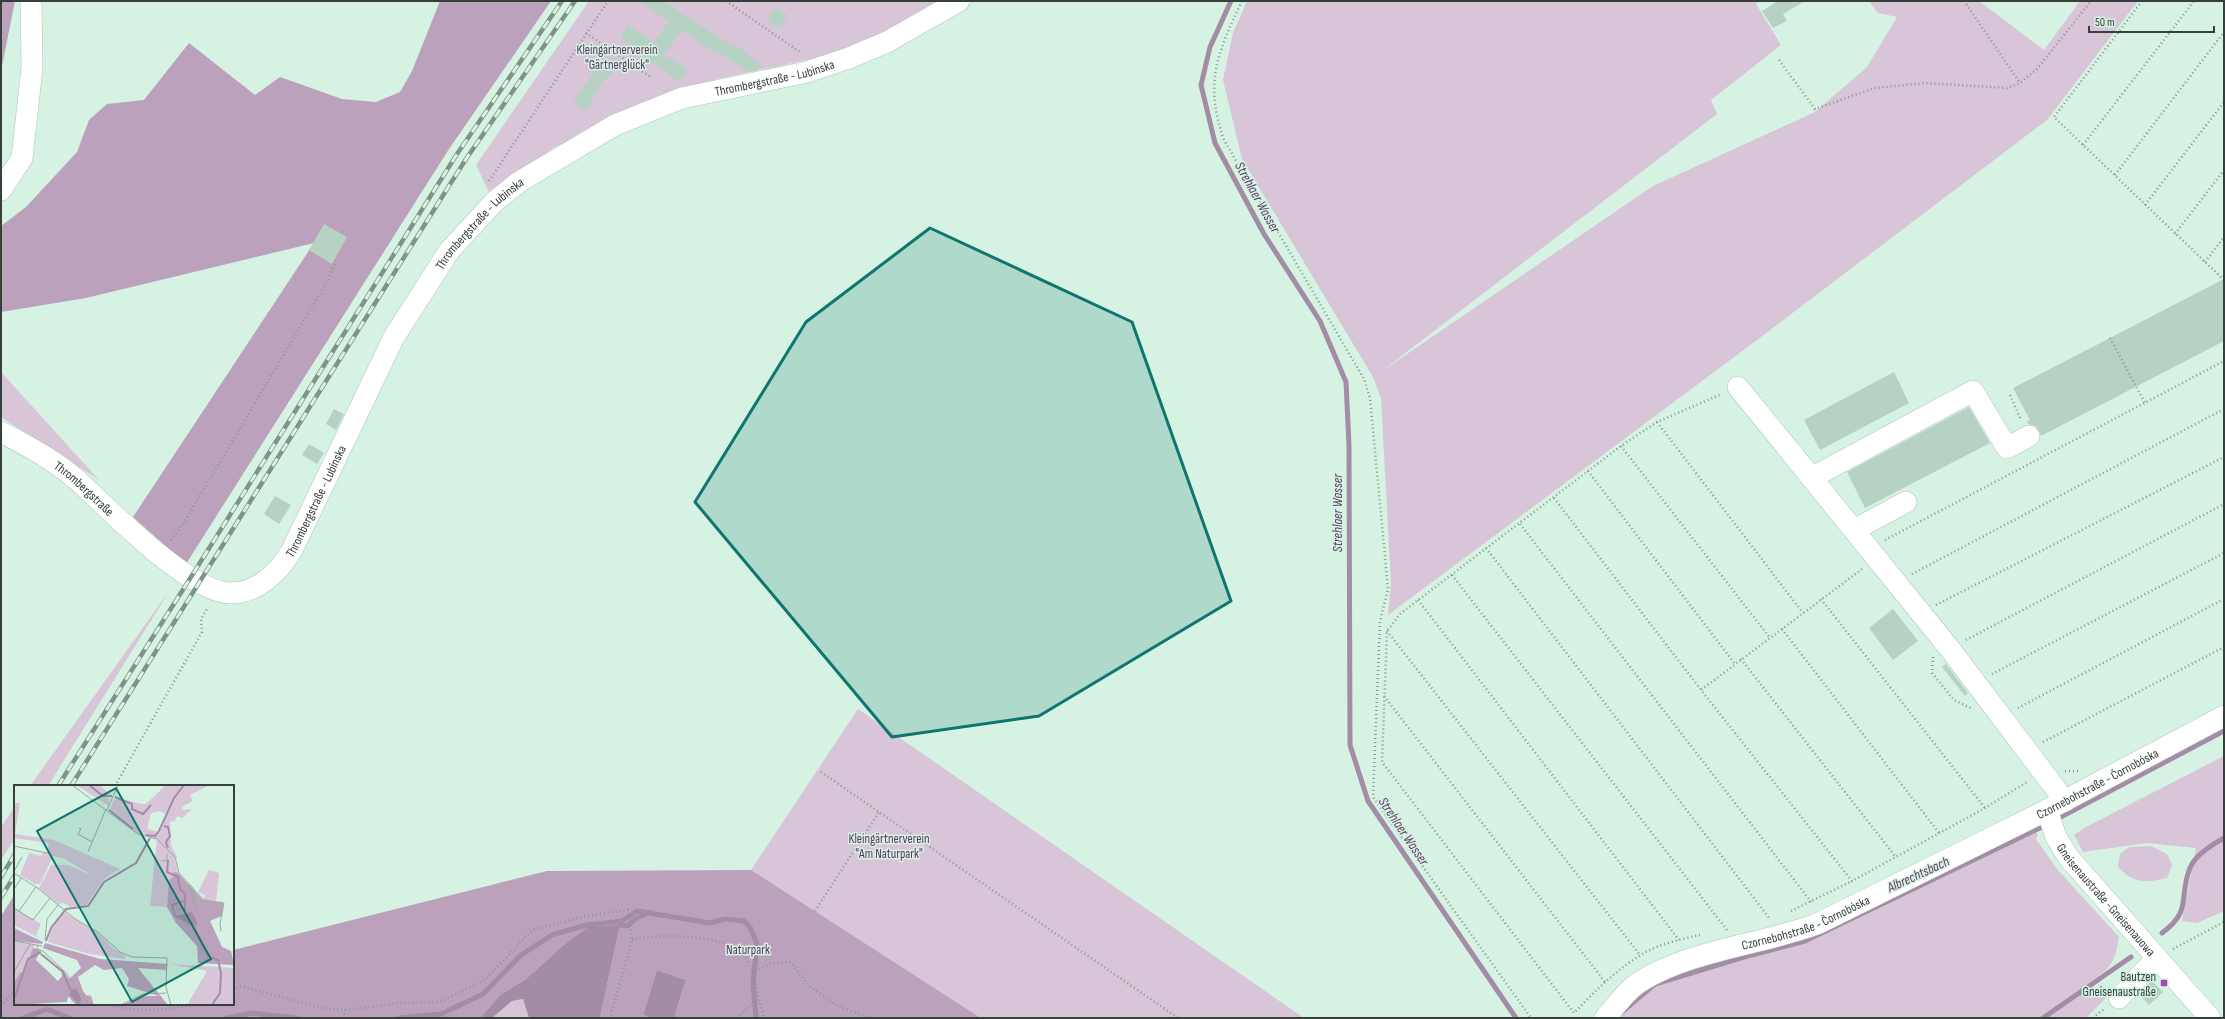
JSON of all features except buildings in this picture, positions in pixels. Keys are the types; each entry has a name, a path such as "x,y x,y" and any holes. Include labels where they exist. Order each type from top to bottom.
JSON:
{"street":[{"path":"1,190 22,158 32,68 31,1"},
{"name":"Thrombergstraße - Lubinska","path":"160,556 192,578 221,592 231,593 246,591 262,583 286,560 394,338 449,251 494,202 519,182 615,125 682,98 808,72 849,58 887,42 959,1"},
{"name":"Gneisenaustraße -Gneisenauowa","path":"1738,387 1950,649 2043,772 2054,817 2074,864 2210,1018"},
{"path":"1813,478 1973,392 2007,448 2029,436"},
{"name":"Thrombergstraße","path":"1,432 29,447 74,477 160,556"},
{"path":"1854,530 1906,502"},
{"name":"Czornebohstraße - Čornobóska","path":"1605,1018 1637,983 1680,962 1792,933 1817,924 2054,817 2224,716"},
{"path":"2119,998 2157,958"}],"path":[{"path":"485,187 608,1"},
{"path":"726,1 800,52"},
{"path":"1242,1 1220,48 1216,63 1214,94 1219,126 1224,140 1364,379 1370,398 1388,589 1380,621 1373,797 1531,1018"},
{"path":"1964,1 2020,83"},
{"path":"1779,60 1815,109 1875,88 1925,83 2007,88 2020,83 2037,69 2091,1"},
{"path":"2142,1 2054,117 2224,280"},
{"path":"2084,145 2194,1"},
{"path":"2115,175 2224,32"},
{"path":"586,34 652,77"},
{"path":"2145,204 2224,102"},
{"path":"2176,234 2224,170"},
{"path":"2205,262 2224,237"},
{"path":"160,556 183,524 327,282 337,258"},
{"path":"2110,338 2145,403"},
{"path":"1701,690 1821,599 1873,553 2224,361"},
{"path":"1574,1013 1382,762 1387,631 1401,613 1621,446 1657,422 1738,387"},
{"path":"1896,583 2224,410"},
{"path":"1657,422 1803,613"},
{"path":"1621,446 1770,638"},
{"path":"1920,613 2224,457"},
{"path":"1588,471 1734,664"},
{"path":"1554,498 1701,690 1852,881 1984,808 2043,772"},
{"path":"1950,649 2224,504"},
{"path":"1520,524 1812,903"},
{"path":"1486,548 1770,920"},
{"path":"1976,683 2224,553"},
{"path":"1452,575 1740,947"},
{"path":"117,785 202,632 202,619 212,601 221,592"},
{"path":"1821,599 1984,808"},
{"path":"2002,717 2224,599"},
{"path":"1418,600 1679,940"},
{"path":"1782,629 1939,833"},
{"path":"1387,631 1640,955"},
{"path":"2027,751 2224,647"},
{"path":"1741,659 1895,856"},
{"path":"1384,696 1605,982"},
{"path":"821,772 1178,1018"},
{"path":"815,911 879,812"},
{"path":"234,989 240,986 322,1008 345,1010 400,1003 440,1002 485,980 532,930 553,923 628,910 632,930 632,940 610,1018"},
{"path":"2157,958 2179,944 2224,922"},
{"path":"632,940 641,937 692,937 732,945 742,952 752,972 758,1000 764,1018"},
{"path":"752,972 772,963 790,962 810,987 836,1005 870,1018"},
{"path":"1,1006 14,991"},
{"path":"736,1018 758,1000"},
{"path":"113,1005 124,1009 174,1009 194,1005"},
{"path":"344,1018 345,1010"}],"highlighted area":[{"path":"930,228 1132,322 1231,601 1039,716 892,737 695,502 806,322"}],"green space":[{"path":"1,1 15,1 1,71"},
{"path":"440,1 551,1 449,149 186,564 133,517 314,243 86,298 1,312 1,226 26,207 77,152 89,120 107,104 144,100 189,43 255,95 280,77 342,99 376,102 400,92 412,71"},
{"name":"Kleingärtnerverein \"Gärtnerglück\"","path":"589,1 946,1 863,48 717,79 631,111 553,148 491,196 476,165"},
{"path":"1247,1 1758,1 1756,4 1781,45 1711,100 1717,114 1382,371 1653,186 1815,112 1867,67 1897,17 1878,13 1869,1 1979,1 2044,50 2080,1 2138,1 2047,120 1753,343 1388,615 1391,583 1381,398 1373,377 1242,159 1223,80 1233,33"},
{"path":"1,372 99,480 1,417"},
{"path":"170,590 49,785 31,785"},
{"name":"Kleingärtnerverein \"Am Naturpark\"","path":"858,709 1304,1018 981,1018 751,870"},
{"path":"2224,756 2224,911 2197,923 2182,921 2196,848 2147,843 2083,852 2074,835 2086,827"},
{"path":"14,808 14,840 1,860 1,827"},
{"path":"2032,829 2038,834 2036,839 2057,869 2119,937 2115,956 2108,968 2083,987 2108,996 2086,1018 1612,1018 1641,986"},
{"path":"2151,846 2167,854 2172,865 2167,878 2153,881 2141,881 2129,877 2118,867 2120,854 2129,847"},
{"name":"Naturpark","path":"751,870 981,1018 674,1018 686,980 657,970 643,1015 652,1018 600,1018 620,925 559,949 526,979 500,995 481,1017 476,1018 1,1018 1,916 14,896 14,1005 234,1005 234,950 547,871"},
{"path":"523,999 529,1018 492,1018 512,1001"}],"shaded area":[{"path":"620,925 600,1018 529,1018 523,999 512,1001 492,1018 476,1018 481,1017 500,995 526,979 559,949 588,927"},
{"path":"657,970 686,980 674,1018 652,1018 643,1015"}],"waterway":[{"name":"Strehlaer Wasser","path":"1231,1 1210,47 1201,85 1215,143 1264,234 1320,321 1346,382 1349,445 1350,745 1368,801 1516,1018"},
{"name":"Albrechtsbach","path":"2055,820 2224,731"},
{"name":"Albrechtsbach","path":"1623,1011 1655,984 1744,957 1805,941 2046,825"},
{"path":"2162,933 2172,925 2178,917 2183,903 2187,878 2192,863 2204,851 2224,838"},
{"path":"400,1018 441,1014 483,994 521,955 552,935 587,925 622,921 637,911 710,923 725,919 744,921 750,927 757,944 753,984 756,1018"},
{"path":"622,921 620,925 627,926 635,919 650,912"},
{"path":"2043,1018 2131,957"},
{"path":"23,1018 47,1009 69,1018"},
{"path":"227,1018 252,1013 296,1018"}],"railway":[{"path":"59,785 457,154 562,1"},
{"path":"72,785 466,159 575,1"},
{"path":"1,877 14,856"},
{"path":"1,897 14,877"}],"place":[{"name":"Bautzen Gneisenaustraße","path":"2164,983"}]}
